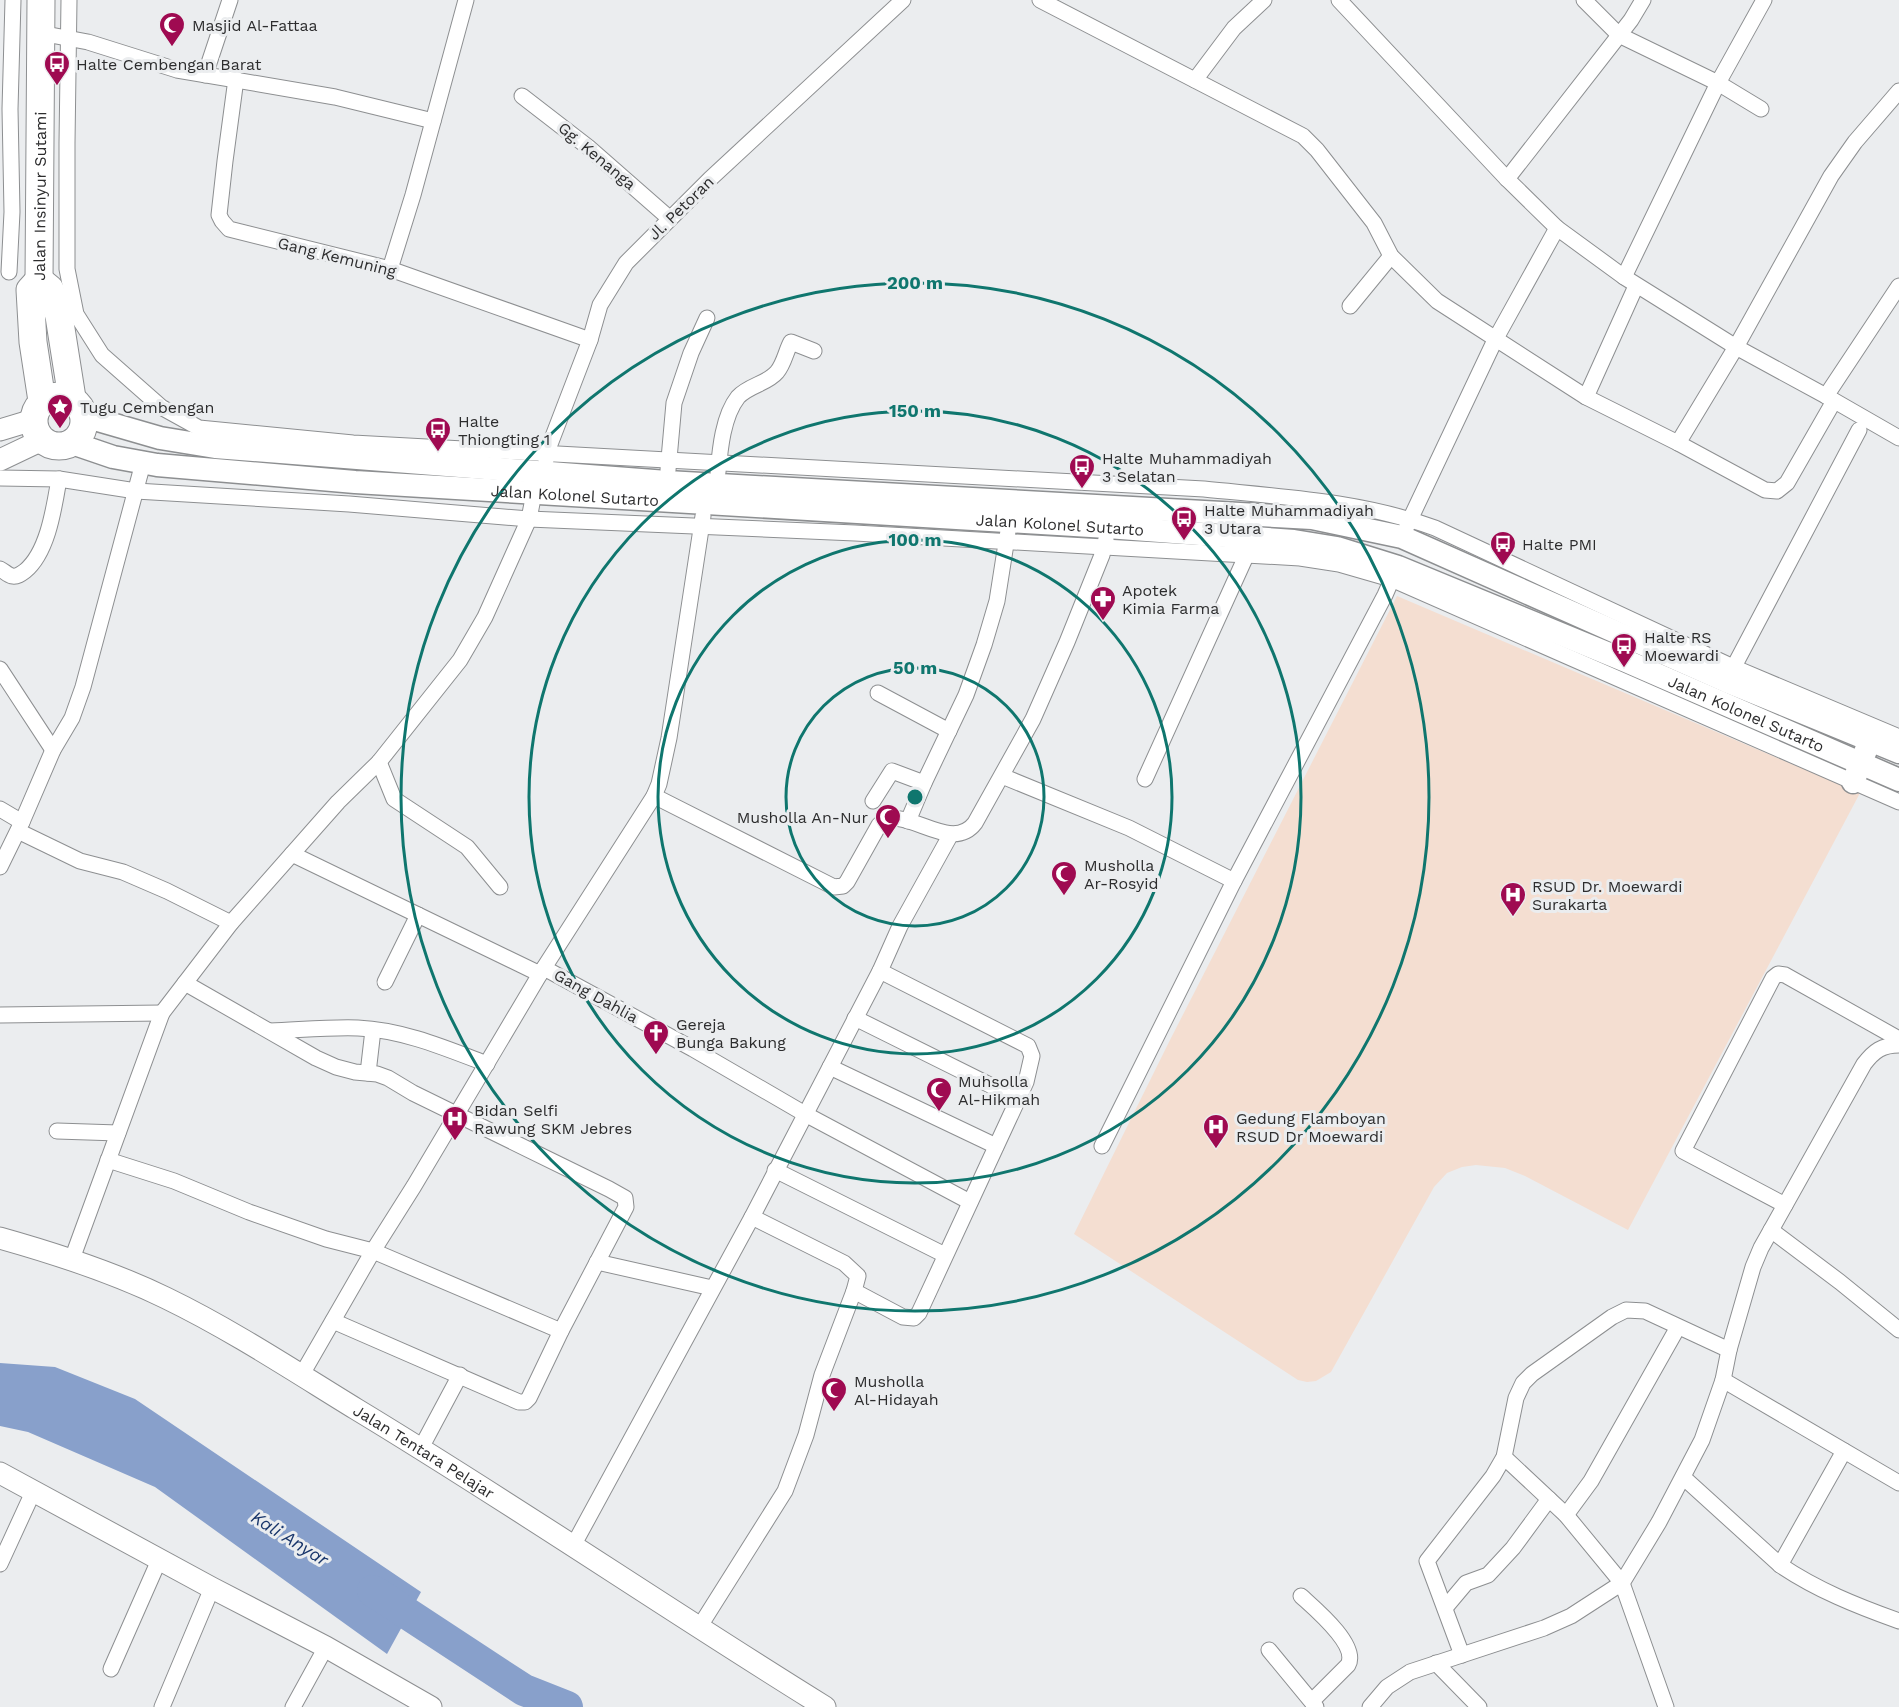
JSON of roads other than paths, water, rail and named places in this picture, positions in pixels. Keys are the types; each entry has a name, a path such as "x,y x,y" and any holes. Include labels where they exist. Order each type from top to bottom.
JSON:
{"highway":[{"name":"Jalan Insinyur Sutami","path":"41,0 41,109 54,142 39,274 50,289 59,316 76,399"},
{"path":"39,274 30,290 39,420 56,446 72,443 80,436 84,426 76,399 62,395 51,396 39,420"}],"main road":[{"name":"Jalan Kolonel Sutarto","path":"76,399 160,438 215,447 283,444 1312,518 1406,528 1868,734 1899,753"},
{"path":"0,430 39,420"},
{"path":"0,460 39,420"},
{"name":"Jalan Kolonel Sutarto","path":"72,443 113,457 143,463 355,482 534,493 703,514 1247,546 1293,541 1337,548 1394,573 1626,661 1723,715 1857,773 1899,780"},
{"path":"1857,773 1868,734"},
{"name":"Jalan Tentara Pelajar","path":"0,1238 72,1259 116,1276 167,1298 224,1329 421,1448 825,1707"},
{"path":"0,1473 326,1647 431,1707"}],"street":[{"path":"9,272 12,212 5,109 13,0"},
{"path":"69,0 69,39 54,142 67,269 76,314 102,355 161,406 199,428 283,444"},
{"path":"205,75 230,0"},
{"path":"390,268 466,0"},
{"name":"Jl. Petoran","path":"545,462 590,340 600,305 626,263 669,218 903,0"},
{"path":"1040,0 1293,130 1309,141 1374,223 1391,256 1437,301 1586,397 1765,490 1777,491 1787,483 1830,398 1899,286"},
{"path":"1194,80 1234,28 1264,0"},
{"path":"1339,0 1507,179 1557,228 1630,281 1736,347 1899,438"},
{"path":"1584,0 1619,34 1718,83 1761,108"},
{"path":"1507,179 1631,20 1643,0"},
{"path":"1586,397 1630,281 1718,83 1764,0"},
{"path":"40,33 88,42 177,70 335,97 433,121"},
{"name":"Gang Kemuning","path":"236,79 219,215 225,227 233,231 390,268 590,340"},
{"path":"1678,443 1736,347 1831,176 1899,91"},
{"name":"Gg. Kenanga","path":"522,96 588,147 669,218"},
{"path":"5,109 41,109"},
{"path":"1406,528 1495,340 1557,228"},
{"path":"1350,306 1391,256"},
{"path":"39,274 67,269"},
{"path":"667,471 674,403 688,360 706,318"},
{"path":"718,474 727,421 738,398 745,391 777,372 790,342 814,351"},
{"path":"1730,674 1859,430"},
{"path":"0,867 53,750 72,718 143,463"},
{"path":"0,478 59,479 136,491 529,519 703,514 669,738 659,784 654,796 542,971 373,1251 301,1376"},
{"path":"0,569 10,576 18,576 33,565 37,559 54,508 59,479"},
{"path":"72,1259 162,1013 231,923 338,802 379,762 444,682 470,645 485,617 529,519 534,493"},
{"path":"908,821 966,694 984,645 997,601 1008,531"},
{"path":"654,796 834,886 843,886 847,882 882,821 891,818 908,821 951,834 964,832 971,828 1033,719 1067,642 1106,537"},
{"path":"1144,779 1247,546"},
{"path":"1102,1146 1234,881 1385,595 1394,573"},
{"path":"0,669 53,750"},
{"path":"878,693 949,731"},
{"path":"1868,734 1899,737"},
{"path":"379,762 394,799 467,848 500,887"},
{"path":"873,801 892,771 924,783"},
{"path":"1857,773 1899,802"},
{"path":"1002,776 1129,828 1234,881"},
{"path":"0,809 20,827 80,861 123,872 231,923"},
{"path":"573,1546 598,1504 752,1217 880,971 900,926 951,834"},
{"name":"Gang Dahlia","path":"292,854 418,915 542,971 693,1049 805,1114 970,1202"},
{"path":"385,982 418,915"},
{"path":"854,1291 903,1317 914,1318 919,1313 1026,1082 1032,1056 1028,1046 880,971"},
{"path":"1785,1205 1683,1151 1773,978 1778,974 1785,975 1899,1039"},
{"path":"186,982 336,1067 388,1078 413,1094 625,1198 626,1207 525,1402 519,1402 333,1321"},
{"path":"0,1014 162,1013"},
{"path":"855,1018 1018,1099"},
{"path":"270,1031 357,1028 373,1030 424,1041 487,1064"},
{"path":"368,1073 373,1030"},
{"path":"1370,1707 1387,1687 1410,1672 1544,1628 1572,1616 1622,1583 1702,1440 1723,1380 1729,1350 1753,1267 1771,1230 1864,1064 1875,1050 1888,1045 1899,1045"},
{"path":"830,1067 996,1146"},
{"path":"57,1131 118,1133"},
{"path":"108,1160 327,1239 373,1251 561,1331"},
{"path":"775,1170 945,1255"},
{"path":"700,1626 785,1491 806,1435 822,1375 858,1276 844,1263 752,1217"},
{"path":"1771,1230 1899,1330"},
{"path":"597,1262 712,1288"},
{"path":"1462,1655 1427,1561 1493,1476 1504,1457 1516,1398 1523,1383 1532,1374 1612,1317 1626,1310 1645,1311 1729,1350"},
{"path":"1566,1515 1591,1481 1678,1327"},
{"path":"421,1448 460,1376"},
{"path":"1723,1380 1899,1483"},
{"path":"1780,1565 1844,1451"},
{"path":"1504,1457 1566,1515 1622,1583 1666,1707"},
{"path":"1683,1477 1780,1565 1828,1593 1899,1621"},
{"path":"0,1564 34,1490"},
{"path":"1445,1608 1466,1583 1488,1575 1513,1548 1549,1499"},
{"path":"111,1668 160,1558"},
{"path":"162,1707 212,1588"},
{"path":"1269,1650 1314,1704 1352,1659 1351,1653 1334,1627 1301,1596"},
{"path":"292,1707 326,1647"},
{"path":"1436,1664 1479,1707"}],"water":[{"path":"0,1363 55,1367 135,1399 421,1592 387,1654 155,1487 28,1432 0,1426"}],"waterway":[{"name":"Kali Anyar","path":"373,1591 524,1690 567,1707"}],"place":[{"name":"Masjid Al-Fattaa","path":"172,48"},
{"name":"Halte Cembengan Barat","path":"57,87"},
{"name":"Tugu Cembengan","path":"60,430"},
{"name":"Halte Thiongting 1","path":"438,453"},
{"name":"Halte Muhammadiyah 3 Selatan","path":"1082,490"},
{"name":"Halte Muhammadiyah 3 Utara","path":"1184,542"},
{"name":"Halte PMI","path":"1503,567"},
{"name":"Apotek Kimia Farma","path":"1103,622"},
{"name":"Halte RS Moewardi","path":"1624,669"},
{"name":"Musholla An-Nur","path":"888,840"},
{"name":"Musholla Ar-Rosyid","path":"1064,897"},
{"name":"RSUD Dr. Moewardi Surakarta","path":"1513,918"},
{"name":"Gereja Bunga Bakung","path":"656,1056"},
{"name":"Muhsolla Al-Hikmah","path":"939,1113"},
{"name":"Bidan Selfi Rawung SKM Jebres","path":"455,1142"},
{"name":"Gedung Flamboyan RSUD Dr Moewardi","path":"1216,1150"},
{"name":"Musholla Al-Hidayah","path":"834,1413"}]}
